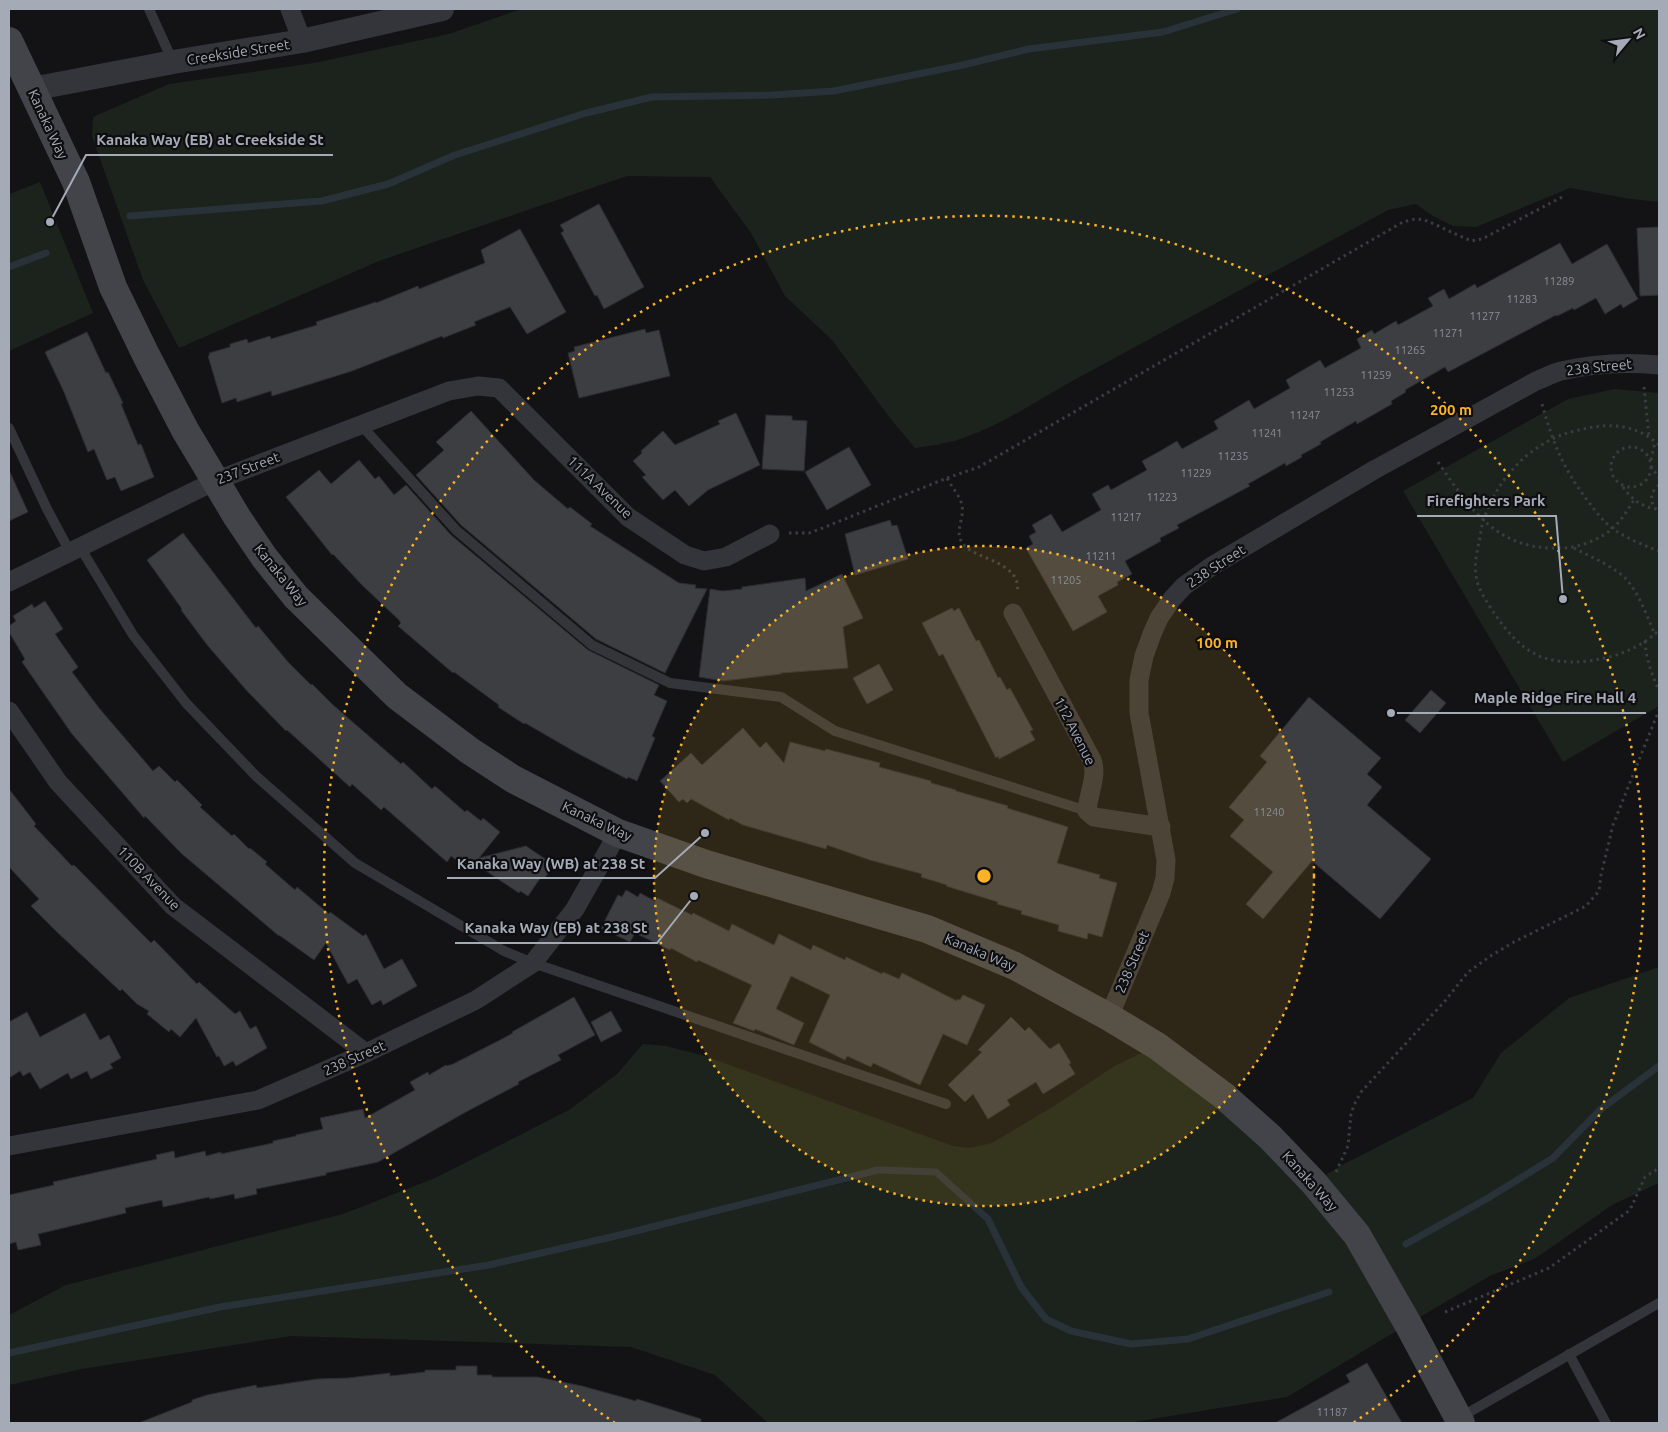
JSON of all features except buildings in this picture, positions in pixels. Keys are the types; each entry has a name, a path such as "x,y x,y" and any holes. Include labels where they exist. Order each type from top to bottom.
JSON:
{"main road":[{"name":"Kanaka Way","path":"9,41 76,182 113,287 180,422 264,557 296,597 397,696 470,751 513,779 618,833 706,864 927,929 1015,966 1157,1046 1224,1096 1270,1137 1319,1189 1358,1235 1459,1421"}],"street":[{"path":"290,9 302,41"},
{"name":"Creekside Street","path":"32,89 173,62 302,41 442,9"},
{"name":"238 Street","path":"1109,1018 1161,893 1165,878 1166,860 1161,827 1139,713 1139,680 1144,656 1159,618 1184,586 1212,566 1366,475 1536,381 1560,372 1589,367 1641,363 1659,364"},
{"name":"237 Street","path":"9,582 215,481 448,391 478,386 499,388"},
{"name":"111A Avenue","path":"499,388 628,517 685,555 704,561 726,557 770,534"},
{"name":"112 Avenue","path":"1013,613 1092,760 1094,775 1087,811"},
{"name":"110B Avenue","path":"9,711 58,782 173,906 366,1053"},
{"path":"1087,811 1094,817 1161,827"},
{"name":"238 Street","path":"9,1146 258,1100 366,1053 476,1000 533,964 575,909 618,833"}],"lane":[{"path":"149,9 173,62"},
{"path":"361,425 456,530 592,645 670,683 781,697 836,732 1087,811"},
{"path":"9,428 47,509 139,643 186,702 256,776 355,863 504,951 533,964 946,1104"},
{"path":"1459,1421 1569,1354 1659,1304"},
{"path":"1569,1354 1606,1423"}],"path":[{"path":"770,534 809,533 947,478 980,467 1403,222 1415,219 1425,220 1471,241 1482,239 1564,196"},
{"path":"1644,387 1649,436"},
{"path":"1542,404 1559,455 1577,487 1605,522 1624,536 1659,550"},
{"path":"1659,445 1649,436 1629,428 1612,425 1586,428 1557,435 1540,445 1516,464 1499,488 1483,520 1476,558 1476,576 1489,605 1515,641 1530,652 1552,660 1576,662 1605,659 1627,651 1655,635 1659,630"},
{"path":"1623,486 1632,488 1644,483 1651,472 1655,442"},
{"path":"1659,478 1645,453 1640,449 1626,447 1614,454 1611,460 1610,467 1615,480 1623,486 1634,500 1659,512"},
{"path":"1438,462 1467,504 1483,520 1511,540 1532,547 1573,548 1591,542 1613,528 1634,500"},
{"path":"947,478 962,504 962,517 958,531 961,539 968,548 1003,566 1015,578 1018,587 1013,613"},
{"path":"1655,509 1651,499 1652,494 1659,485"},
{"path":"1573,548 1620,574 1630,584 1655,635"},
{"path":"1645,641 1648,664 1659,692"},
{"path":"1319,1189 1336,1171 1344,1157 1348,1146 1351,1114 1361,1092 1468,972 1514,942 1586,906 1599,891 1613,824 1659,710"},
{"path":"1445,1312 1549,1268 1630,1210 1645,1177 1659,1168"}],"shaded area":[{"path":"521,9 1659,9 1659,202 1570,188 1476,227 1453,226 1433,216 1416,204 1388,210 1065,385 997,424 954,441 915,448 890,418 832,340 785,296 751,233 710,177 627,176 379,261 179,348 143,280 92,136 93,117 169,84 314,63 449,34"},
{"path":"40,182 93,313 9,351 9,194"},
{"path":"1615,389 1659,393 1659,706 1563,762 1403,491 1568,399"},
{"path":"1659,967 1659,1183 1612,1205 1536,1258 1490,1276 1287,1397 1127,1423 768,1423 715,1375 631,1347 291,1336 82,1369 9,1385 9,1315 66,1285 343,1214 435,1178 569,1110 617,1074 643,1044 666,1046 705,1056 953,1146 969,1148 992,1143 1054,1106 1116,1065 1157,1046 1314,1182 1344,1164 1473,1098 1501,1053 1569,998"}],"waterway":[{"path":"130,216 322,201 388,184 455,155 586,113 652,97 772,95 834,91 963,65 1029,49 1163,32 1237,9"},
{"path":"9,267 46,253"},
{"path":"1406,1244 1488,1198 1553,1158 1601,1109 1659,1066"},
{"path":"9,1353 220,1307 489,1265 620,1235 878,1170 936,1172 988,1219 1021,1287 1046,1319 1071,1331 1131,1344 1188,1339 1329,1292"}],"place":[{"name":"Kanaka Way (EB) at Creekside St","path":"50,222"},
{"name":"Firefighters Park","path":"1563,599"},
{"name":"Maple Ridge Fire Hall 4","path":"1391,713"},
{"name":"Kanaka Way (WB) at 238 St","path":"705,833"},
{"name":"Kanaka Way (EB) at 238 St","path":"694,896"}]}
